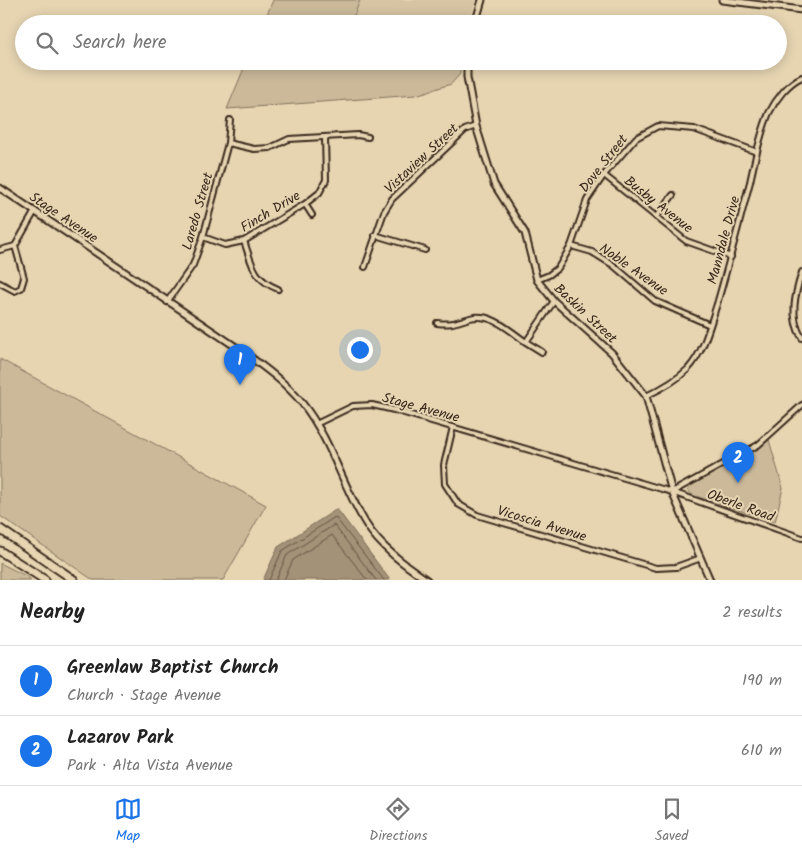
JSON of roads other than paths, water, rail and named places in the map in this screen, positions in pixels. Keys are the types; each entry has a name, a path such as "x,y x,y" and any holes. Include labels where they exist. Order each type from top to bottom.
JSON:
{"highway":[{"path":"0,529 74,580"},
{"path":"0,551 44,580"}],"main road":[{"path":"478,15 482,0"},
{"path":"722,0 802,10"},
{"name":"Baskin Street","path":"467,70 476,126 494,184 525,233 537,280 554,302 612,353 646,396 672,492 710,580"},
{"name":"Stage Avenue","path":"0,188 269,370 303,404 316,424"},
{"path":"316,424 366,525 383,546 427,580"}],"street":[{"name":"Manndale Drive","path":"646,396 665,387 688,369 701,350 730,257 757,152 770,112 780,95 794,80 802,77"},
{"name":"Laredo Street","path":"167,302 193,265 203,237 228,143 230,120"},
{"name":"Vistaview Street","path":"365,266 384,212 392,198 465,130 476,126"},
{"name":"Dove Street","path":"537,280 549,275 558,268 571,246 588,200 604,175 636,138 658,126 694,129 757,152"},
{"path":"228,143 254,149 270,148 290,139 358,135 368,137"},
{"name":"Finch Drive","path":"203,237 225,245 244,241 305,204 318,193 326,180 325,137"},
{"name":"Busby Avenue","path":"604,175 686,241 730,257"},
{"path":"656,217 673,195"},
{"path":"305,204 312,215"},
{"path":"0,250 15,246 35,211"},
{"path":"375,235 425,250"},
{"path":"244,241 253,269 265,284 278,289"},
{"path":"0,283 14,291 21,288 24,278 15,246"},
{"name":"Noble Avenue","path":"571,246 592,252 613,265 655,300 710,325"},
{"path":"802,272 795,296 794,314 802,338"},
{"path":"526,342 554,302"},
{"path":"436,323 449,325 471,318 483,317 495,321 542,352"},
{"name":"Stage Avenue","path":"316,424 353,406 372,405 672,492"},
{"path":"672,492 758,445 802,405"},
{"name":"Vicoscia Avenue","path":"453,427 444,466 445,484 458,504 477,515 656,568 676,567 701,558"},
{"name":"Oberle Road","path":"672,492 802,538"}],"water":[{"path":"337,509 390,580 263,580 278,547"}],"place":[{"name":"Greenlaw Baptist Church","path":"240,385"},
{"name":"Lazarov Park","path":"738,483"}]}
